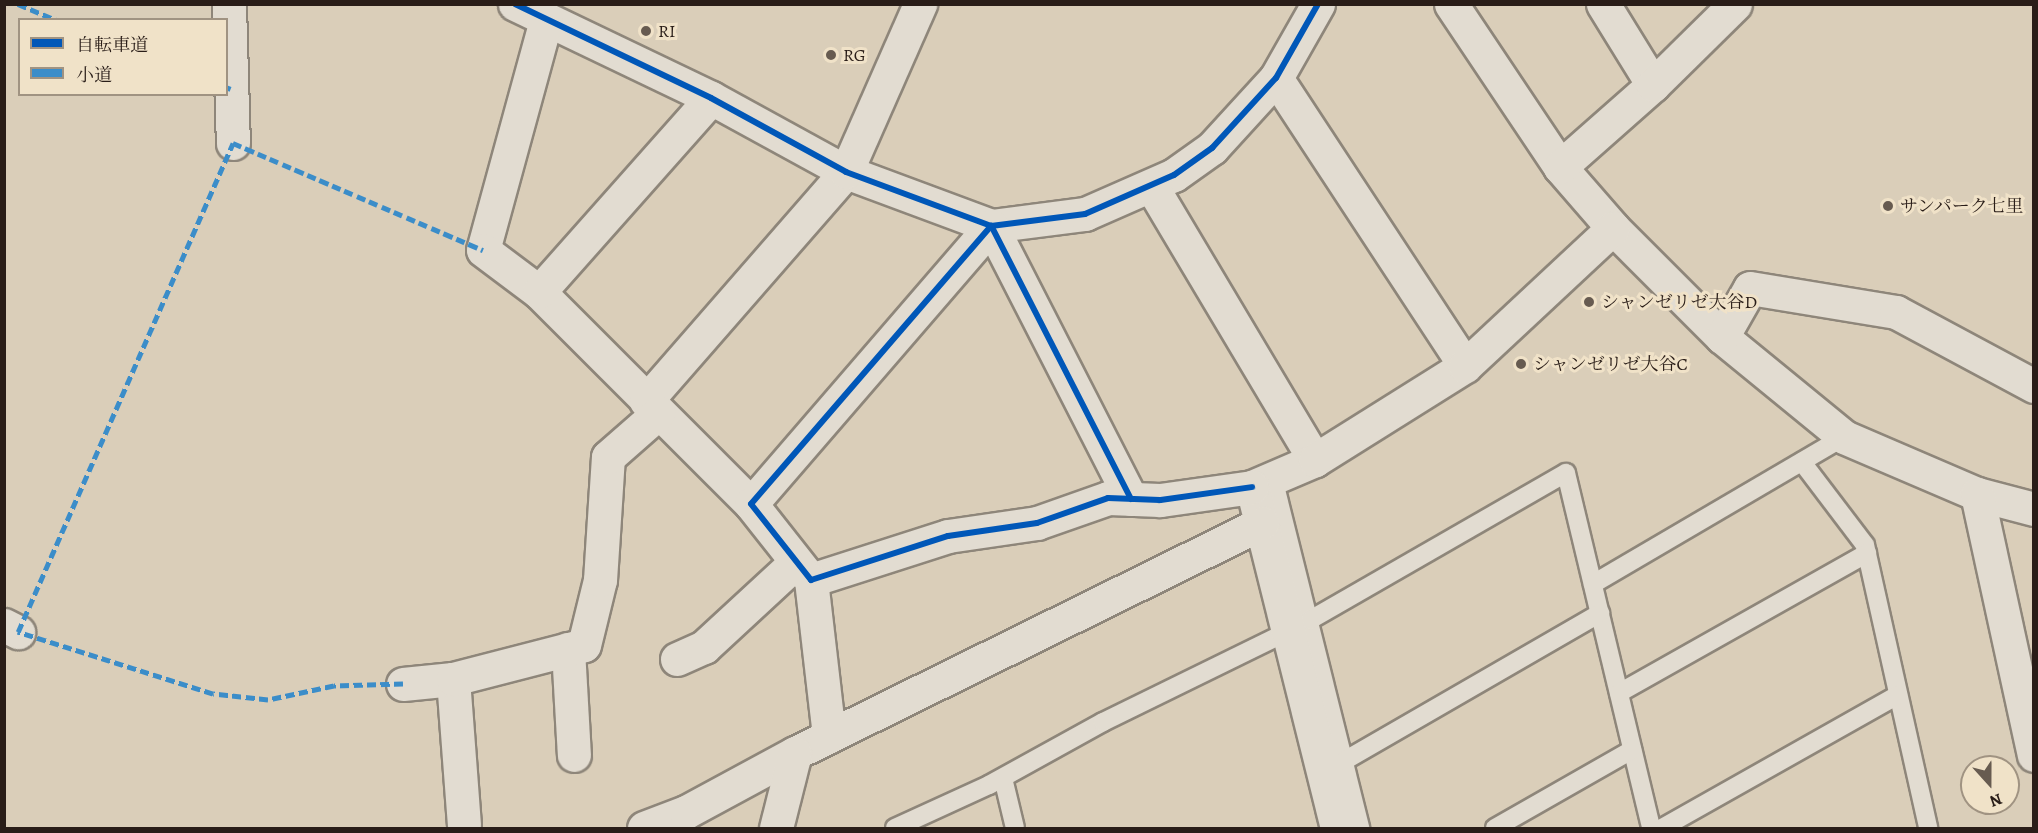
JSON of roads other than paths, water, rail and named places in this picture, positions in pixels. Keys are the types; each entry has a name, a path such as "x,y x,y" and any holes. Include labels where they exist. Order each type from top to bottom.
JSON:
{"street":[{"path":"229,4 233,143"},
{"path":"515,4 711,98 846,172 991,226 1085,214 1152,187 1174,175 1212,148 1276,78 1318,4"},
{"path":"403,684 453,679 584,645 600,580 608,457 846,172 920,4"},
{"path":"1450,4 1560,166 1613,228 1722,337 1844,437 1977,494 2034,509"},
{"path":"1603,4 1653,85"},
{"path":"1560,166 1653,85 1730,7"},
{"path":"546,20 483,250 539,292 751,504 804,571 829,736"},
{"path":"1276,78 1465,366"},
{"path":"539,292 711,98"},
{"path":"1152,187 1315,460"},
{"path":"991,226 1131,499"},
{"path":"751,504 991,226"},
{"path":"677,658 704,647 804,571 948,536 1037,523 1108,498 1160,500 1263,482 1315,460 1465,366 1613,228"},
{"path":"1722,337 1750,288 1896,312 2034,386"},
{"path":"1263,482 1262,523 1300,626 1337,828"},
{"path":"1977,494 2029,716 2034,755"},
{"path":"644,828 686,812 795,753 1262,523"},
{"path":"568,649 574,755"},
{"path":"453,679 464,825"},
{"path":"776,828 795,753"}],"lane":[{"path":"1593,585 1844,437"},
{"path":"1802,462 1865,545 1928,828"},
{"path":"895,828 1003,778 1103,722 1300,626 1566,473 1651,828"},
{"path":"1263,482 1300,626 1344,761 1360,828"},
{"path":"1619,693 1867,553"},
{"path":"1344,761 1600,614"},
{"path":"1662,828 1898,695"},
{"path":"1495,828 1632,750"},
{"path":"1003,778 1015,828"}],"place":[{"name":"RI","path":"646,31"},
{"name":"RG","path":"831,55"},
{"name":"サンパーク七里","path":"1888,206"},
{"name":"シャンゼリゼ大谷D","path":"1589,302"},
{"name":"シャンゼリゼ大谷C","path":"1521,364"}]}
